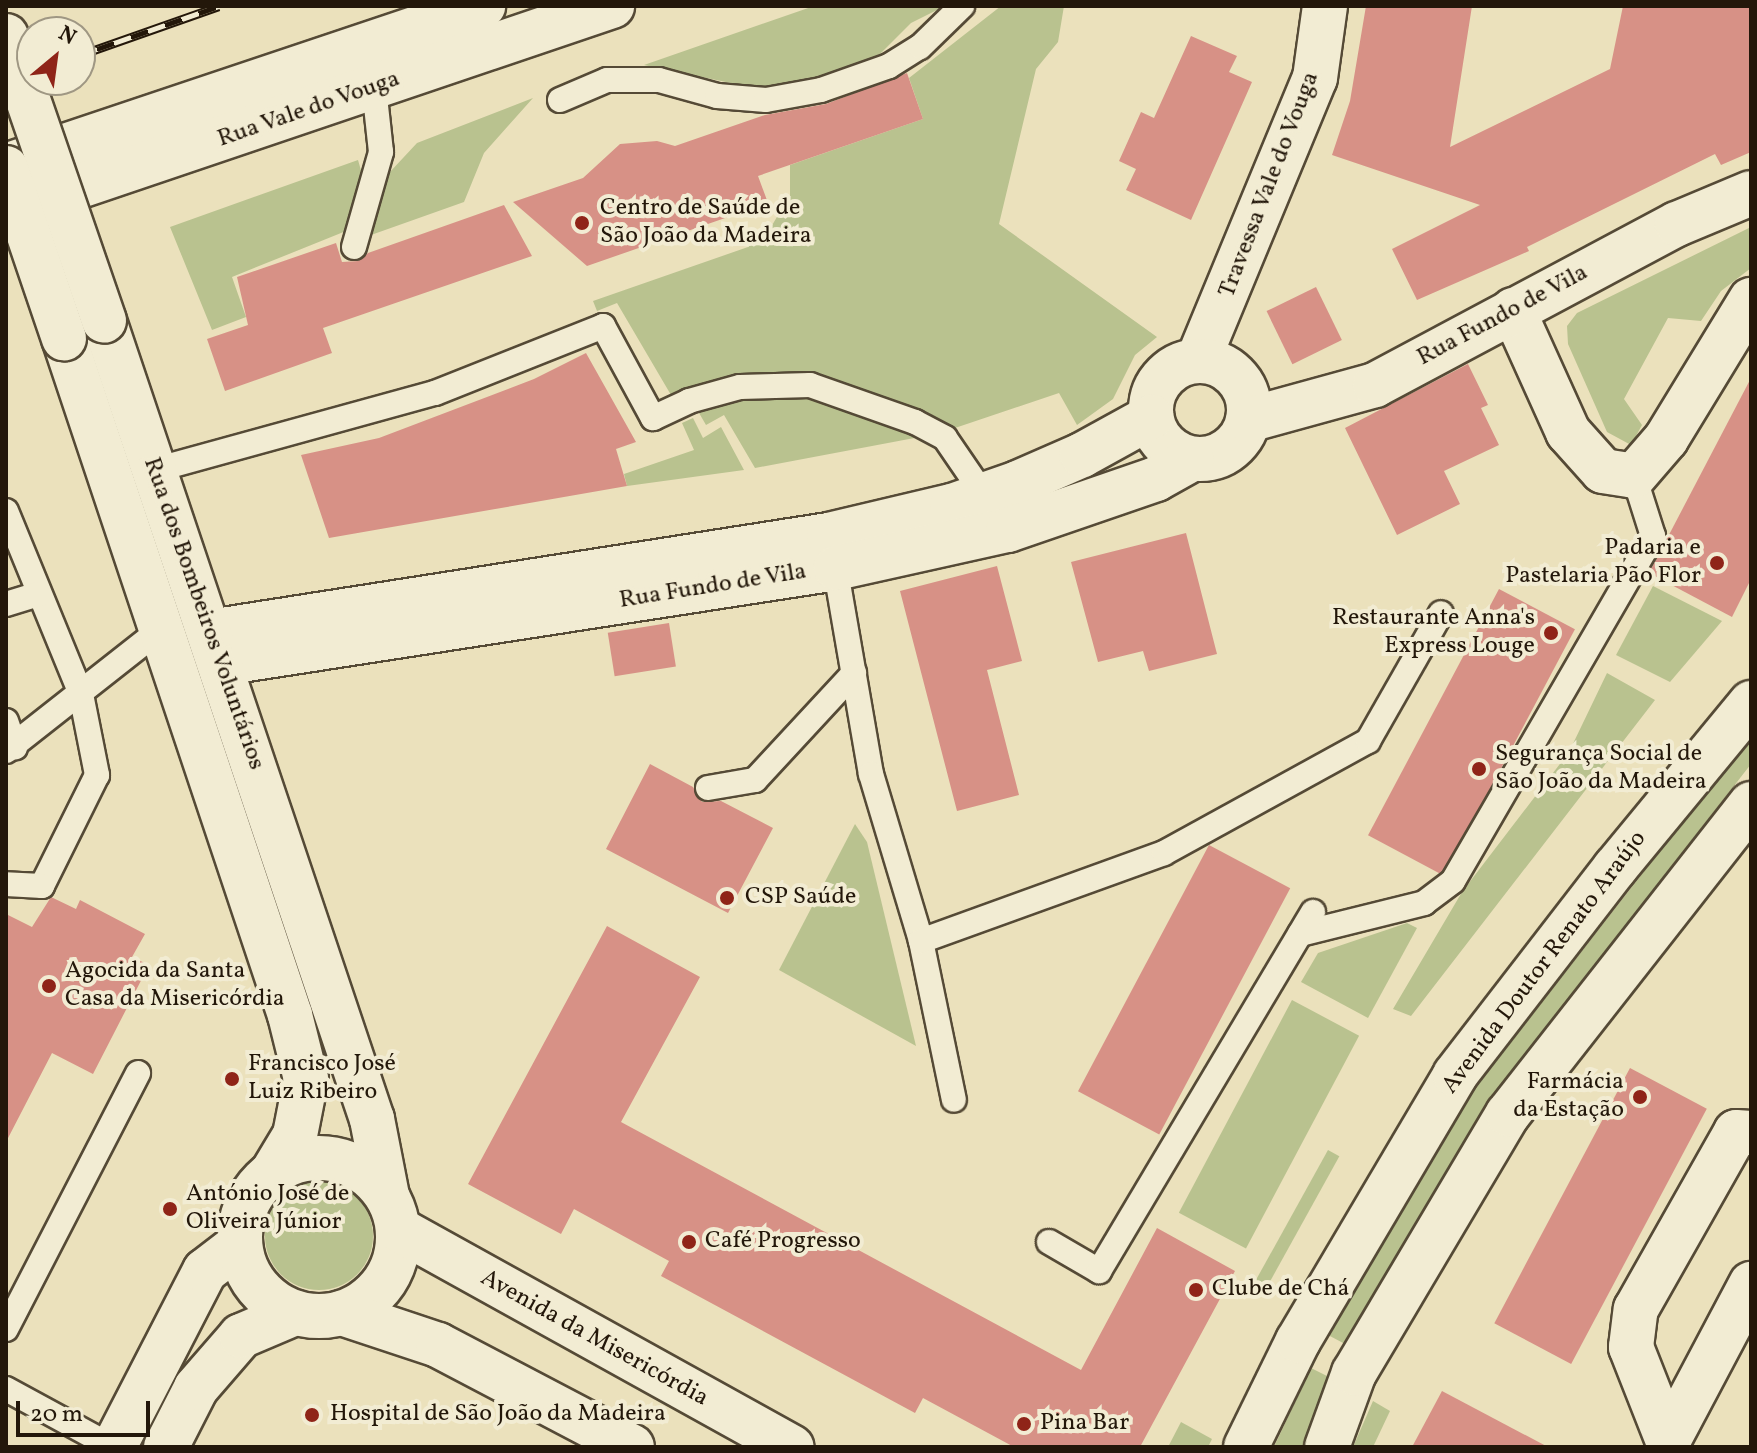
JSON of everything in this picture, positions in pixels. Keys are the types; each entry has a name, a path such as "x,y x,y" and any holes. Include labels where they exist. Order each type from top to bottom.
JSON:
{"street":[{"name":"Rua Vale do Vouga","path":"6,167 483,6"},
{"name":"Rua Vale do Vouga","path":"6,210 612,6"},
{"name":"Travessa Vale do Vouga","path":"1198,360 1315,78 1325,6"},
{"name":"Rua dos Bombeiros Voluntários","path":"6,36 372,1119 392,1212"},
{"name":"Rua dos Bombeiros Voluntários","path":"6,167 290,1015 306,1079 295,1135 271,1175"},
{"name":"Rua Fundo de Vila","path":"215,648 832,551 1008,530 1156,479 1192,459 1221,455 1234,447 1248,420 1375,385 1677,224 1751,193"},
{"path":"1513,310 1568,432 1603,471 1634,476 1666,439 1751,300"},
{"path":"1192,459 1164,445 1151,417 1158,382 1175,367 1198,360 1226,368 1238,378 1246,391 1248,420"},
{"name":"Rua Fundo de Vila","path":"832,551 1082,455 1151,417"},
{"name":"Avenida Doutor Renato Araújo","path":"1246,1447 1298,1341 1455,1075 1751,703"},
{"path":"1327,1447 1339,1402 1354,1373 1508,1114 1751,804"},
{"path":"1668,1444 1631,1347 1636,1309 1736,1132 1751,1133"},
{"path":"295,1313 257,1287 240,1244 247,1205 271,1175 312,1159 334,1160 372,1179 392,1212 396,1256 386,1281 367,1301 342,1313"},
{"name":"Avenida da Misericórdia","path":"392,1212 792,1447"},
{"path":"114,1447 205,1271 240,1244"},
{"path":"1668,1444 1751,1284"},
{"path":"166,1447 196,1388 241,1336 295,1313 342,1313 438,1345 632,1447"}],"lane":[{"path":"560,100 607,80 659,80 717,96 766,100 821,90 889,66 920,47 962,6"},
{"path":"354,247 381,152 374,88"},
{"path":"155,470 435,393 603,326 653,418 689,401 740,387 810,385 845,394 945,438 984,495"},
{"path":"1300,934 1424,903 1453,881 1653,536 1634,476"},
{"path":"6,511 81,694 97,775 42,886 6,884"},
{"path":"832,551 871,774 921,941 954,1100"},
{"path":"6,604 39,594"},
{"path":"921,941 1164,853 1368,741 1441,613"},
{"path":"6,721 10,749 160,630"},
{"path":"708,788 755,780 854,673"},
{"path":"1049,1242 1099,1271 1313,912"},
{"path":"6,1329 138,1073"},
{"path":"6,1389 114,1447"}],"green space":[{"path":"814,6 945,6 911,23 870,64 785,89 750,87 644,65"},
{"path":"1001,6 1064,6 1058,42 1036,69 999,224 1157,337 1135,355 1113,399 1077,425 1059,393 952,429 875,394 804,378 736,380 671,395 617,303 597,311 593,301 748,247 771,227 790,195 790,165 923,119 909,78"},
{"path":"533,98 484,153 464,202 371,235 389,173 417,143"},
{"path":"358,160 362,174 346,231 232,277 246,317 212,330 170,227"},
{"path":"1751,227 1751,268 1721,291 1701,321 1668,318 1624,399 1642,425 1631,445 1607,432 1568,344 1567,326 1577,313"},
{"path":"800,392 925,436 755,468 724,415 706,425 695,406"},
{"path":"693,418 703,438 721,427 744,470 627,486 624,474 694,450 682,423"},
{"path":"1653,586 1722,621 1670,682 1616,655"},
{"path":"1607,673 1655,700 1411,1016 1393,1009 1462,892 1569,752"},
{"path":"1751,734 1751,764 1491,1098 1345,1344 1328,1335 1476,1087"},
{"path":"855,824 867,842 916,1046 779,970"},
{"path":"1407,923 1417,928 1368,1018 1301,982 1318,953"},
{"path":"1292,1000 1359,1036 1246,1248 1179,1213"},
{"path":"1328,1150 1339,1156 1264,1292 1253,1286"},
{"path":"319,1182 340,1186 357,1198 369,1215 373,1236 369,1257 357,1274 340,1286 319,1290 298,1286 281,1274 269,1257 265,1236 269,1215 281,1198 298,1186"},
{"path":"1311,1368 1331,1378 1302,1447 1274,1447"},
{"path":"1373,1401 1390,1411 1373,1447 1353,1447"},
{"path":"1181,1422 1212,1439 1208,1447 1168,1447"}],"building":[{"path":"1366,6 1472,6 1450,147 1610,69 1623,6 1751,6 1751,152 1721,165 1715,154 1527,247 1529,251 1417,300 1392,249 1480,205 1332,155 1350,101"},
{"path":"1191,36 1237,56 1229,72 1252,82 1191,220 1126,190 1136,169 1119,161 1141,112 1154,118"},
{"path":"907,73 923,119 758,176 768,203 587,266 513,202 583,178 620,144 657,141 675,146 765,115 826,104"},
{"path":"504,205 532,256 323,328 332,353 225,391 207,339 248,325 237,277 336,243 342,262 358,261 368,253"},
{"path":"1316,287 1342,340 1292,364 1267,311"},
{"path":"586,353 636,442 616,449 627,486 329,538 301,455 379,438 534,379"},
{"path":"1468,364 1488,405 1481,408 1499,445 1444,471 1460,504 1397,535 1345,428"},
{"path":"1751,378 1751,579 1732,617 1649,573"},
{"path":"1186,533 1217,654 1149,671 1143,651 1098,662 1071,562"},
{"path":"997,566 1022,661 987,670 1019,795 957,811 900,591"},
{"path":"1499,589 1575,629 1444,876 1368,835"},
{"path":"669,623 676,666 615,676 608,633"},
{"path":"650,764 693,787 702,802 721,801 773,828 728,913 606,849"},
{"path":"1209,845 1290,888 1159,1135 1078,1091"},
{"path":"51,897 76,909 80,900 145,934 132,957 149,965 93,1074 52,1053 6,1142 6,914 32,927"},
{"path":"607,926 700,977 621,1122 1081,1370 1157,1228 1235,1271 1140,1447 1014,1447 923,1398 915,1413 661,1276 669,1261 574,1209 561,1234 468,1184"},
{"path":"1630,1068 1707,1109 1571,1364 1494,1323"},
{"path":"1442,1391 1548,1447 1412,1447"}],"railway":[{"path":"96,49 219,6"},
{"path":"6,80 16,77"}],"place":[{"name":"Centro de Saúde de São João da Madeira","path":"582,223"},
{"name":"Padaria e Pastelaria Pão Flor","path":"1717,563"},
{"name":"Restaurante Anna's Express Louge","path":"1551,633"},
{"name":"Segurança Social de São João da Madeira","path":"1479,769"},
{"name":"CSP Saúde","path":"727,898"},
{"name":"Agocida da Santa Casa da Misericórdia","path":"49,986"},
{"name":"Francisco José Luiz Ribeiro","path":"232,1079"},
{"name":"Farmácia da Estação","path":"1640,1097"},
{"name":"António José de Oliveira Júnior","path":"170,1209"},
{"name":"Café Progresso","path":"689,1242"},
{"name":"Clube de Chá","path":"1196,1290"},
{"name":"Hospital de São João da Madeira","path":"312,1415"},
{"name":"Pina Bar","path":"1024,1424"}]}
